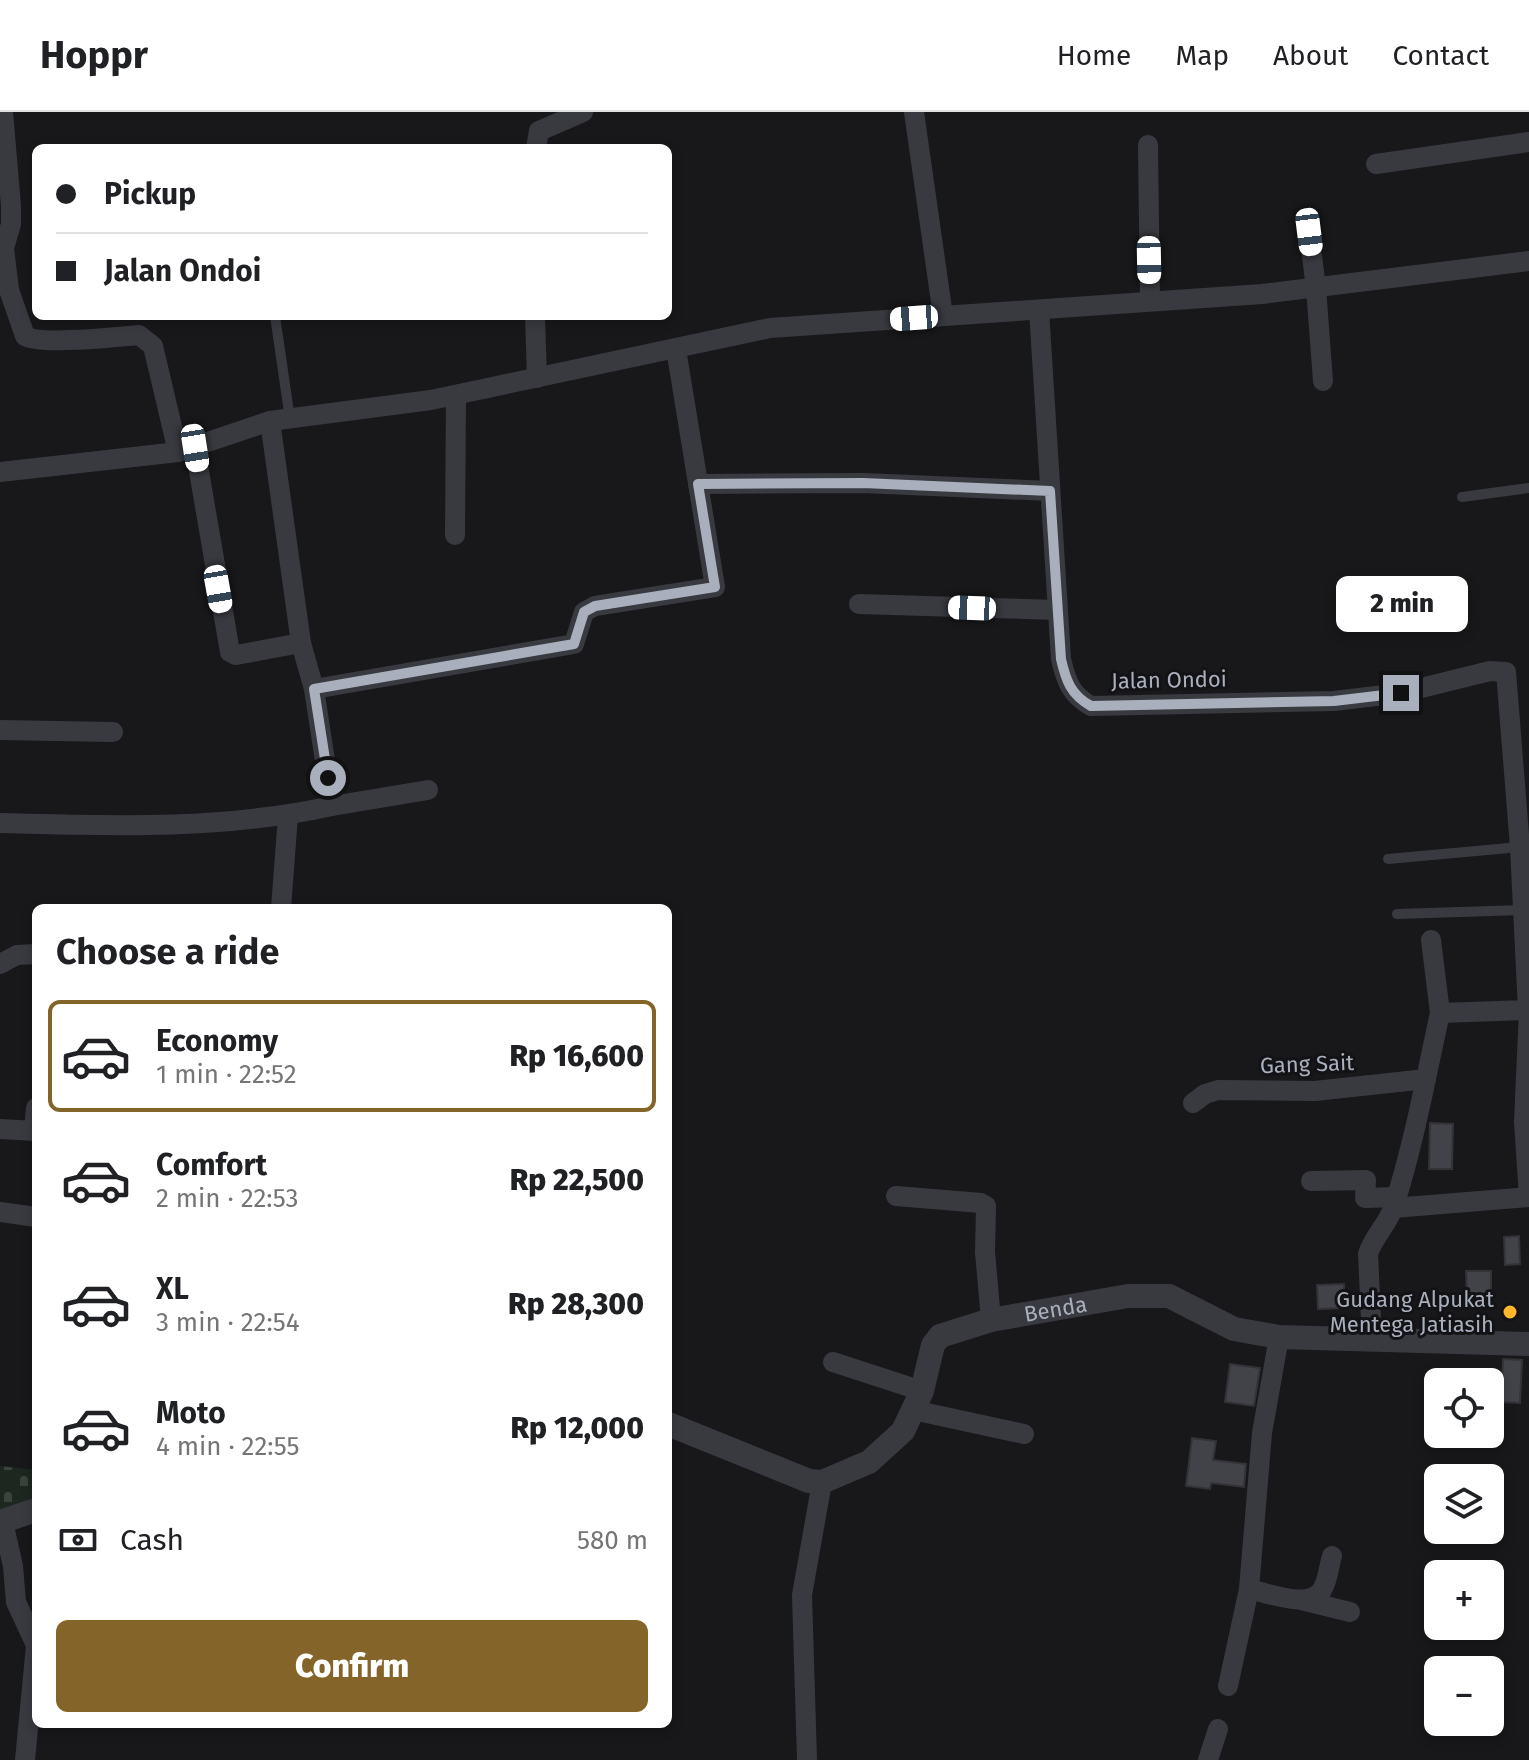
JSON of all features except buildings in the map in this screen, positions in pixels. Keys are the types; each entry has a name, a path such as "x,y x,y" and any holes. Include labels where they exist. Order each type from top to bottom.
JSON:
{"street":[{"path":"3,112 3,153 11,224 4,248 9,290 25,336 51,340 139,335 153,346 187,450 230,652 236,655 301,643"},
{"path":"538,130 583,112"},
{"path":"914,112 943,316"},
{"path":"1376,164 1529,142"},
{"path":"1148,145 1150,300"},
{"path":"1309,232 1323,381"},
{"path":"0,472 187,450 280,420 456,395 770,328 1316,288 1529,261"},
{"name":"Jalan Ondoi","path":"1039,310 1061,659 1065,679 1076,698 1091,706 1334,701 1401,693 1490,671 1506,672 1519,723"},
{"path":"535,320 537,378"},
{"path":"314,689 574,644 584,612 595,606 715,587 676,349"},
{"path":"455,535 456,395"},
{"path":"280,420 301,643 314,689 332,806"},
{"path":"698,484 863,483 1050,491"},
{"path":"859,604 1058,610"},
{"path":"1311,1181 1366,1180 1365,1198 1394,1203 1529,1197 1524,1122 1529,1010 1522,910 1519,723"},
{"path":"0,730 113,732"},
{"path":"0,823 111,826 252,820 428,790"},
{"path":"281,904 288,816"},
{"path":"1372,1340 1368,1254 1394,1203 1440,1013 1431,940"},
{"path":"0,964 17,955 32,954"},
{"path":"1440,1013 1529,1010"},
{"name":"Gang Sait","path":"1193,1103 1205,1094 1218,1090 1315,1091 1426,1079"},
{"path":"0,1129 32,1131"},
{"path":"896,1196 981,1203 986,1206 985,1252 991,1320"},
{"path":"0,1212 32,1216"},
{"name":"Benda","path":"822,1482 869,1462 903,1431 918,1400 933,1345 940,1336 991,1320 1128,1296 1169,1296 1234,1329 1279,1337 1529,1344"},
{"path":"1228,1686 1249,1589 1262,1433 1279,1337"},
{"path":"833,1362 918,1400 1024,1434"},
{"path":"672,1426 809,1481 822,1482 802,1595 807,1760"},
{"path":"32,1511 2,1522 13,1566 16,1602 32,1636"},
{"path":"1301,1600 1314,1598 1323,1590 1332,1556"},
{"path":"1249,1589 1350,1612"},
{"path":"25,1760 32,1687"},
{"path":"1208,1760 1218,1729"}],"lane":[{"path":"275,320 280,420"},
{"path":"1462,497 1529,488"},
{"path":"1388,859 1520,847"},
{"path":"1397,914 1522,910"}],"green space":[{"path":"0,1466 32,1470 32,1504 0,1515"}],"place":[{"name":"Gudang Alpukat Mentega Jatiasih","path":"1510,1312"}],"route":[{"path":"328,778 314,689 574,644 584,612 595,606 715,587 698,484 863,483 1050,491 1061,659 1065,679 1076,698 1091,706 1334,701 1401,693"}]}
